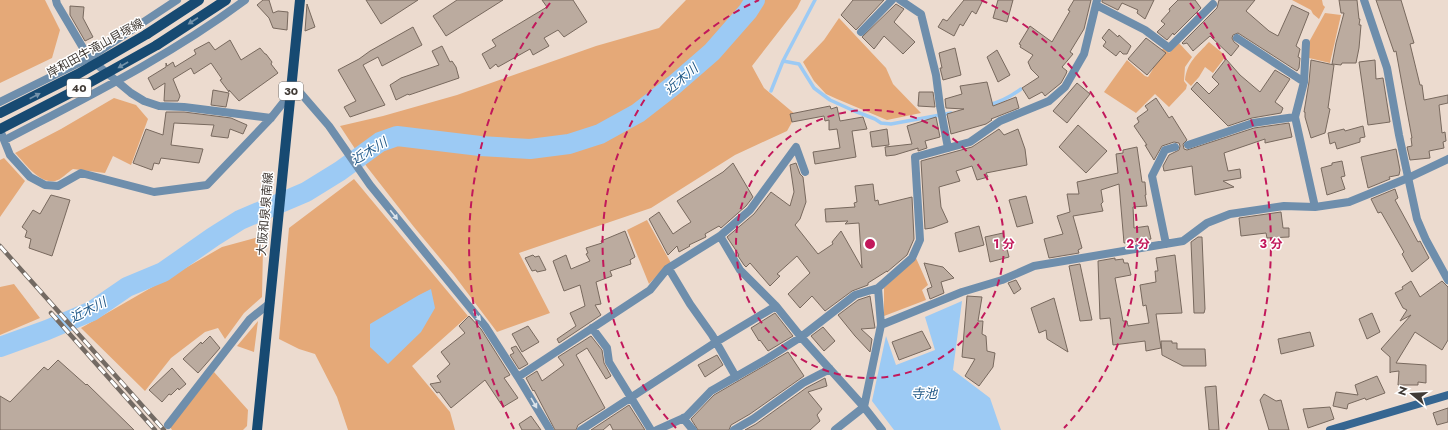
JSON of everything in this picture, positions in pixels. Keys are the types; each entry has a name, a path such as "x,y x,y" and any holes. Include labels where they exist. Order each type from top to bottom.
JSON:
{"main road":[{"name":"岸和田牛滝山貝塚線","path":"0,113 78,74 148,34 199,0"},
{"name":"40","path":"1,129 86,85 157,45 226,0"},
{"name":"大阪和泉泉南線","path":"257,430 300,0"},
{"path":"1330,430 1448,395"}],"street":[{"path":"56,0 89,58 144,101 159,106 184,107 271,118"},
{"path":"0,102 89,58 178,0"},
{"path":"5,140 117,81 214,23 245,0"},
{"path":"861,32 892,0"},
{"path":"900,0 921,14 936,75 948,148"},
{"path":"1364,0 1388,68 1408,178 1420,226 1448,280"},
{"path":"657,430 683,418 711,391 765,360 801,337 855,295 878,288 912,258 920,240 915,157 970,142 1000,121 1049,101 1065,87 1084,54 1096,2 1145,30 1169,48 1213,4"},
{"path":"1237,38 1304,82"},
{"path":"1306,43 1304,82 1295,117 1315,207"},
{"path":"292,82 329,126 370,185 485,326 550,430"},
{"path":"1,129 10,155 30,177 45,185 58,186 81,173 154,192 207,185 271,118 290,94"},
{"path":"1188,145 1253,123 1295,117"},
{"path":"1166,244 1152,176 1166,150 1174,146"},
{"path":"518,377 650,290 669,268 720,236 750,210 796,147 805,172"},
{"path":"881,326 962,292 1002,280 1034,266 1183,241 1207,223 1230,214 1284,206 1315,207 1349,202 1408,178 1448,159"},
{"path":"720,236 740,270 776,306 801,337 864,407 882,430"},
{"path":"669,268 690,304 716,342 736,377"},
{"path":"835,430 864,407 881,326 878,288"},
{"path":"168,425 250,319 270,303"},
{"path":"581,430 716,342 776,306"},
{"path":"592,328 607,348 609,362 651,430"},
{"path":"734,430 753,419 803,383 830,370"},
{"path":"683,418 693,430"}],"shaded area":[{"path":"0,0 45,0 60,30 52,58 0,83"},
{"path":"686,0 801,0 797,8 752,66 764,88 796,115 787,131 735,155 651,208 519,253 550,313 497,332 454,275 367,167 340,126 383,116 457,95 596,46 659,28"},
{"path":"1292,0 1322,0 1325,7 1319,19 1311,10"},
{"path":"1325,13 1341,15 1330,63 1309,58 1309,42"},
{"path":"839,18 886,68 893,84 921,113 887,120 826,94 814,81 803,62 824,40"},
{"path":"1209,42 1226,56 1213,73 1205,67 1191,86 1185,80 1190,63"},
{"path":"1179,43 1192,57 1185,67 1184,81 1187,85 1186,89 1169,107 1155,94 1136,113 1104,92 1127,60 1148,77 1153,69 1155,60 1164,47 1169,53"},
{"path":"114,98 136,105 148,119 131,165 113,156 105,173 73,169 62,178 55,181 49,181 33,172 15,153 61,129"},
{"path":"4,158 25,181 0,217 0,160"},
{"path":"354,179 468,316 412,366 450,412 455,430 348,430 337,397 315,354 299,349 279,339 289,228"},
{"path":"647,220 671,263 664,268 649,284 627,230"},
{"path":"259,237 263,247 262,297 244,313 225,339 218,328 205,332 171,358 145,391 81,328 222,247"},
{"path":"916,258 928,285 922,290 926,300 884,316 884,288"},
{"path":"14,284 40,318 0,335 0,287"},
{"path":"258,321 254,352 237,346"},
{"path":"214,372 248,410 247,426 243,430 172,430 170,427"}],"water":[{"path":"431,289 435,308 421,332 388,364 370,347 370,324"},
{"name":"寺池","path":"962,301 953,370 990,398 1001,430 894,430 872,401 886,336 896,365 935,350 925,317"}],"building":[{"path":"263,0 269,0 273,13 278,11 288,12 287,30 273,28 269,18 257,5"},
{"path":"366,0 418,0 381,24"},
{"path":"457,0 503,0 446,36 433,16"},
{"path":"542,0 573,0 587,22 564,37 558,30 544,38 549,46 533,55 530,49 498,67 496,64 490,69 482,54 496,46 492,40 547,7"},
{"path":"853,0 884,0 856,30 841,15"},
{"path":"964,0 983,0 976,14 972,11 963,26 960,24 954,36 938,27 943,19 947,21"},
{"path":"998,0 1013,0 1007,22 993,18"},
{"path":"1074,0 1091,0 1084,29 1070,52 1073,54 1062,67 1067,71 1066,74 1061,83 1045,96 1042,92 1029,99 1022,88 1039,77 1031,69 1028,62 1033,55 1020,47 1021,45 1019,44 1030,26 1052,42 1070,11 1068,10"},
{"path":"1102,0 1154,0 1145,19 1137,13 1138,10 1122,3 1118,10 1102,2"},
{"path":"1178,0 1195,0 1201,8 1167,40 1157,32 1165,24 1161,21 1170,11 1169,9"},
{"path":"1219,0 1255,0 1246,11 1269,31 1278,36 1292,5 1309,13 1296,46 1300,49 1298,57 1300,58 1299,68 1297,71 1238,33 1233,35 1232,38 1239,46 1231,56 1210,36 1193,51 1187,43 1183,44 1182,43 1217,8"},
{"path":"1339,0 1357,0 1360,19 1359,25 1361,25 1356,63 1342,63 1341,65 1332,64 1344,13 1341,13"},
{"path":"1376,0 1401,0 1414,43 1410,44 1420,85 1422,85 1424,100 1448,95 1448,103 1439,105 1442,133 1445,132 1446,141 1443,142 1444,148 1429,151 1430,158 1410,160 1407,147 1412,146 1412,138 1396,51 1394,52"},
{"path":"307,4 315,27 305,31"},
{"path":"896,4 904,9 894,22 915,42 903,54 884,36 874,49 862,37"},
{"path":"70,6 84,7 83,18 93,37 85,41 70,15"},
{"path":"413,27 422,45 382,66 378,57 363,65 385,105 350,117 344,107 356,101 338,70"},
{"path":"1109,29 1118,37 1119,35 1131,46 1127,54 1123,54 1120,51 1116,56 1103,46 1106,42 1102,38"},
{"path":"1146,38 1166,53 1147,75 1128,59"},
{"path":"230,40 241,60 260,48 272,62 271,64 278,73 239,101 229,90 229,92 220,80 222,79 211,63 194,74 191,68 173,79 180,96 178,101 164,101 165,83 154,90 148,78 166,67 166,63 167,66 173,62 175,67 196,54 194,50 209,42 215,50"},
{"path":"442,46 450,62 452,61 456,67 459,78 409,95 408,94 396,100 390,85 401,78 439,65 432,51"},
{"path":"955,48 961,75 943,80 940,68 942,68 939,53"},
{"path":"997,50 1010,75 998,82 987,57"},
{"path":"1226,59 1240,75 1260,92 1275,70 1290,79 1275,102 1283,108 1281,113 1252,118 1228,126 1191,89 1197,82 1209,94 1219,84 1212,77"},
{"path":"1311,60 1334,65 1328,108 1330,109 1325,133 1311,138 1304,112"},
{"path":"1375,60 1376,79 1383,78 1390,122 1368,125 1359,62"},
{"path":"987,82 993,106 1016,97 1019,108 991,119 992,120 986,124 951,134 947,114 964,109 946,108 945,99 962,94 960,86"},
{"path":"1077,83 1090,94 1067,123 1053,111"},
{"path":"213,90 229,93 226,107 211,105"},
{"path":"919,92 933,92 935,107 918,106"},
{"path":"1156,98 1169,118 1172,116 1187,140 1183,144 1184,149 1187,150 1254,128 1289,123 1292,137 1265,143 1265,139 1224,153 1228,171 1240,169 1241,178 1223,181 1234,187 1195,195 1192,166 1164,171 1163,166 1169,155 1179,150 1179,143 1174,142 1162,146 1154,160 1145,145 1147,145 1134,126 1139,122 1137,118 1148,110 1145,106"},
{"path":"830,106 831,109 837,107 840,121 863,117 867,129 852,131 856,157 815,164 813,152 840,148 837,129 829,130 829,120 825,121 824,116 792,122 790,114"},
{"path":"166,112 184,112 231,118 247,125 243,134 230,129 228,138 211,136 214,125 174,123 171,145 203,149 199,163 161,158 159,164 154,163 152,170 133,163 146,129 163,135"},
{"path":"936,117 940,137 925,141 927,148 918,151 918,148 895,155 886,156 885,147 912,144 907,126"},
{"path":"1078,125 1107,151 1086,173 1059,147"},
{"path":"1363,126 1365,137 1360,138 1360,142 1337,149 1335,142 1330,144 1328,133 1344,129 1345,131"},
{"path":"887,129 889,145 872,147 870,132"},
{"path":"999,129 1004,135 1018,129 1025,149 1027,165 986,173 988,177 977,180 972,166 956,171 960,181 939,187 941,207 948,222 925,229 921,161 972,147"},
{"path":"1137,147 1142,182 1145,182 1147,206 1133,207 1134,228 1148,226 1151,239 1124,243 1119,184 1101,190 1103,202 1101,204 1103,211 1073,216 1082,248 1078,250 1079,253 1049,258 1044,239 1063,234 1057,216 1070,212 1067,194 1079,194 1077,182 1118,173 1116,154 1123,153 1123,150"},
{"path":"1396,149 1400,170 1399,175 1389,177 1390,179 1368,188 1361,157"},
{"path":"1342,161 1345,176 1341,177 1345,189 1327,195 1321,168 1332,165 1332,163"},
{"path":"733,163 753,197 746,206 721,228 719,226 705,234 706,237 689,245 690,246 679,252 677,246 668,255 649,219 659,212 673,234 691,222 677,201 723,172"},
{"path":"796,163 800,174 803,177 806,202 800,219 795,225 818,254 833,244 832,242 841,231 862,268 859,223 845,224 848,221 826,222 825,209 855,207 854,203 857,202 855,186 873,184 875,201 878,200 879,205 912,197 914,239 907,255 887,272 868,283 868,285 852,291 825,311 812,296 800,308 788,294 810,273 797,256 777,274 780,276 770,286 750,263 746,267 744,265 727,237 754,214 771,192 790,206 794,192 790,165"},
{"path":"1395,189 1398,198 1395,200 1418,242 1420,241 1429,258 1412,272 1402,254 1404,252 1381,212 1378,213 1371,199"},
{"path":"51,195 70,200 52,256 29,248 31,239 25,237 27,231 22,227 33,210 40,214"},
{"path":"1026,196 1033,223 1017,227 1009,200"},
{"path":"1281,212 1283,228 1289,228 1289,237 1267,238 1266,233 1241,236 1239,218"},
{"path":"979,226 984,245 959,252 955,233"},
{"path":"625,231 635,257 630,260 631,264 610,271 612,276 596,282 601,304 595,305 601,315 559,343 557,339 576,326 570,313 585,306 580,285 564,291 553,261 566,255 571,269 590,261 586,254 588,253 586,248 602,243 601,241"},
{"path":"1003,233 1009,257 990,262 985,237"},
{"path":"1198,237 1202,237 1204,313 1194,313 1191,242"},
{"path":"533,255 535,257 539,256 546,270 537,272 536,270 532,271 525,258"},
{"path":"1175,255 1182,313 1156,314 1161,348 1146,351 1145,341 1113,345 1110,318 1100,319 1098,261 1115,258 1115,260 1123,259 1124,263 1128,263 1131,275 1115,278 1123,321 1127,321 1128,326 1149,323 1146,305 1143,306 1140,285 1156,282 1155,271 1158,271 1156,258"},
{"path":"924,263 943,267 954,278 941,282 944,293 930,299 927,289 932,287"},
{"path":"1080,264 1092,320 1080,321 1069,266"},
{"path":"1016,280 1021,289 1014,294 1008,283"},
{"path":"1411,281 1420,297 1442,281 1448,287 1448,340 1442,350 1415,332 1396,363 1426,365 1426,383 1418,382 1418,385 1398,385 1399,371 1390,373 1390,357 1381,349 1411,315 1400,321 1407,310 1403,308 1395,293 1403,289 1402,287"},
{"path":"870,296 875,328 861,329 872,339 870,352 838,315 858,300"},
{"path":"967,296 982,297 978,321 983,321 982,334 986,336 987,351 995,353 993,367 979,386 965,376 975,359 962,357"},
{"path":"1054,298 1068,352 1047,339 1046,330 1039,333 1031,308"},
{"path":"775,313 793,336 768,351 760,340 759,341 751,328"},
{"path":"1372,313 1380,332 1367,339 1359,319"},
{"path":"469,316 481,329 510,375 504,378 518,398 503,407 485,380 451,408 439,392 437,393 430,384 441,382 437,376 450,364 441,352 465,333 459,326"},
{"path":"528,326 539,342 522,352 512,334"},
{"path":"823,327 835,341 824,351 811,336"},
{"path":"922,331 931,348 899,360 892,342"},
{"path":"1310,332 1314,346 1281,354 1278,339"},
{"path":"210,336 220,348 198,373 183,359 201,342 202,344"},
{"path":"591,336 602,350 604,363 611,376 606,379 587,348 576,355 605,408 578,425 576,430 555,430 526,378 537,371 542,381 564,365 558,357"},
{"path":"1161,341 1172,341 1172,343 1177,343 1177,349 1205,349 1206,366 1183,366 1162,355"},
{"path":"516,346 528,364 519,369 510,355 514,353 511,348"},
{"path":"788,352 804,376 750,414 731,425 729,430 698,430 691,419 714,395"},
{"path":"717,355 723,365 705,377 698,365"},
{"path":"58,360 86,385 87,384 134,430 0,430 0,396 10,402 44,367 48,370"},
{"path":"172,368 186,384 179,390 178,388 171,395 169,394 162,402 149,390"},
{"path":"1377,376 1385,393 1366,400 1365,398 1348,404 1347,409 1333,406 1336,392 1358,395 1355,385"},
{"path":"825,378 827,386 808,392 822,409 817,415 820,421 810,430 745,430 756,424 806,388"},
{"path":"1216,386 1219,430 1209,430 1205,387"},
{"path":"1264,394 1276,401 1281,400 1289,430 1269,430 1260,400"},
{"path":"629,405 645,430 613,430 610,424 603,430 591,430"},
{"path":"1330,407 1334,419 1308,428 1303,409"},
{"path":"1448,408 1448,422 1437,425 1433,413"},
{"path":"531,416 541,430 522,430 519,424"}],"waterway":[{"name":"近木川","path":"0,347 47,330 92,311 127,287 163,272 240,220 306,192 340,171 380,142 397,136 480,146 530,149 569,144 600,134 638,113 674,85 712,52 748,11 755,0"},
{"path":"771,91 783,61 815,0"},
{"path":"783,61 799,64 814,88 830,100 881,123 891,124 951,113"},
{"path":"988,105 1005,99 1021,89"}],"railway":[{"path":"0,246 164,430"},
{"path":"51,313 155,430"}]}
